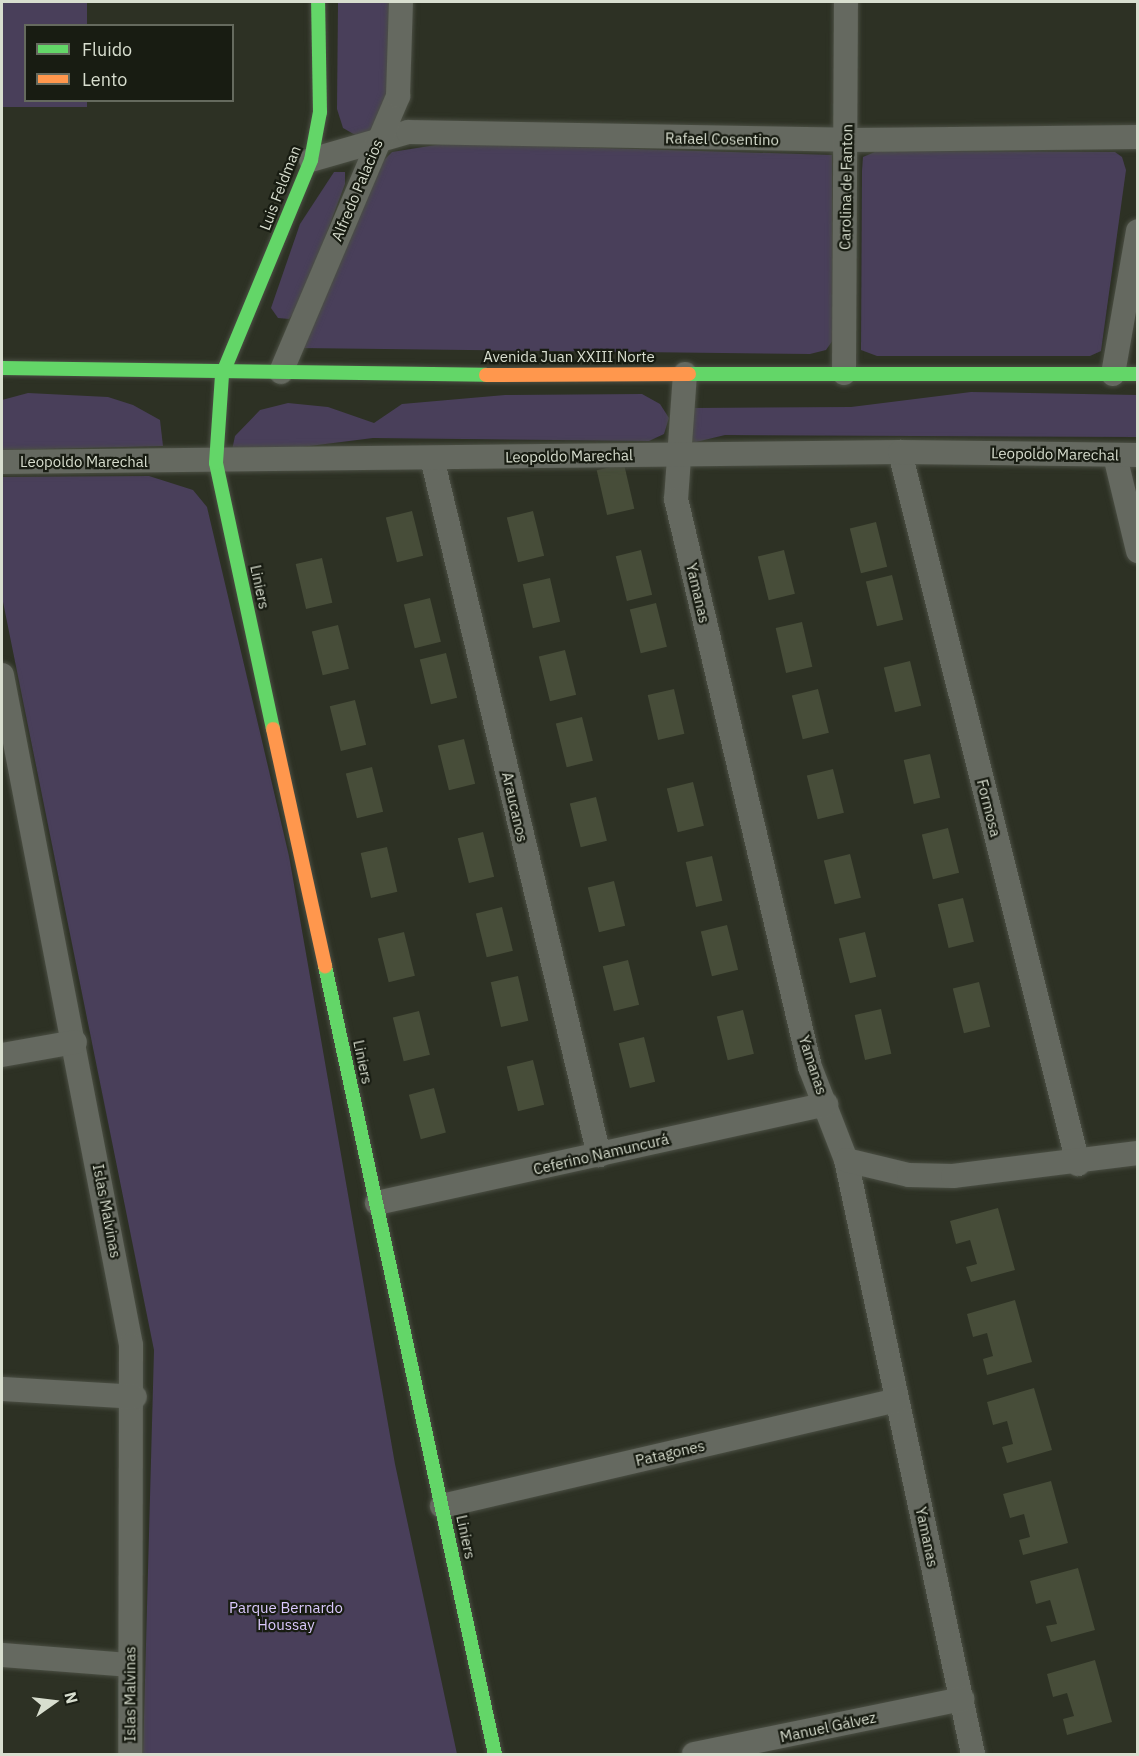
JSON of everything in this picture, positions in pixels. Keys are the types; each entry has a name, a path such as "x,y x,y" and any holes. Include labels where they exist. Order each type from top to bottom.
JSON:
{"street":[{"name":"Luis Feldman","path":"222,375 311,160 320,112 318,2"},
{"name":"Alfredo Palacios","path":"280,372 377,140 398,96 401,2"},
{"name":"Carolina de Fanton","path":"844,373 848,140 846,2"},
{"name":"Rafael Cosentino","path":"311,160 408,132 848,140 1137,137"},
{"path":"1113,374 1137,231"},
{"name":"Avenida Juan XXIII Norte","path":"2,368 222,375 280,372 1137,374"},
{"name":"Yamanas","path":"685,374 676,499 810,1067 846,1160 973,1755"},
{"name":"Liniers","path":"222,375 216,463 495,1755"},
{"name":"Leopoldo Marechal","path":"2,462 216,463 900,452 1126,455"},
{"name":"Formosa","path":"900,452 1078,1164"},
{"path":"1126,455 1137,551"},
{"name":"Araucanos","path":"432,458 598,1155"},
{"name":"Islas Malvinas","path":"2,675 7,734 75,1042 132,1345 135,1397 129,1665 130,1755"},
{"path":"2,1055 75,1042"},
{"name":"Ceferino Namuncurá","path":"377,1203 826,1104"},
{"path":"846,1160 909,1175 953,1176 1078,1164 1137,1153"},
{"path":"2,1389 135,1397"},
{"name":"Patagones","path":"442,1506 897,1400"},
{"path":"2,1654 129,1665"},
{"name":"Manuel Gálvez","path":"694,1755 962,1699"}],"green space":[{"path":"2,2 87,2 87,24 24,24 24,102 87,102 87,107 2,107"},
{"path":"338,2 392,2 391,85 370,134 357,136 343,128 337,109"},
{"path":"448,143 832,155 833,340 826,350 810,354 299,348 379,165 392,152"},
{"path":"877,151 1115,152 1122,157 1126,170 1101,351 1090,356 877,356 861,350 863,157"},
{"path":"334,172 345,172 345,184 299,307 289,319 278,318 271,308 300,224"},
{"path":"971,392 1137,395 1137,437 725,435 692,443 693,408 851,407"},
{"path":"28,393 108,397 133,405 160,420 163,446 2,450 2,400"},
{"path":"642,394 660,404 669,418 664,434 649,441 373,438 238,455 232,450 235,436 260,410 288,403 328,407 374,423 402,404 505,395"},
{"name":"Parque Bernardo Houssay","path":"149,476 193,490 207,507 289,856 395,1464 457,1754 143,1754 154,1350 2,597 2,477"}],"building":[{"path":"624,464 634,509 607,515 597,470"},
{"path":"412,511 423,556 397,562 386,518"},
{"path":"533,511 544,556 518,562 507,518"},
{"path":"876,522 887,567 861,573 850,529"},
{"path":"641,550 652,595 627,601 616,556"},
{"path":"784,550 795,594 769,600 758,557"},
{"path":"322,558 332,603 306,609 296,564"},
{"path":"892,575 903,620 877,626 866,582"},
{"path":"550,578 560,622 533,628 523,584"},
{"path":"430,598 441,642 415,648 404,605"},
{"path":"656,603 667,647 641,653 630,610"},
{"path":"802,622 812,667 786,673 776,628"},
{"path":"338,625 349,669 323,675 312,632"},
{"path":"565,650 576,695 550,701 539,657"},
{"path":"446,653 457,698 431,704 420,660"},
{"path":"910,661 921,706 895,712 884,668"},
{"path":"674,689 684,734 658,740 648,695"},
{"path":"818,689 829,733 803,739 792,696"},
{"path":"355,700 366,745 341,751 330,706"},
{"path":"582,717 593,761 567,767 556,724"},
{"path":"464,739 475,784 449,790 438,746"},
{"path":"930,754 940,798 914,804 904,760"},
{"path":"372,767 383,812 357,818 346,774"},
{"path":"833,769 844,813 818,819 807,776"},
{"path":"693,782 704,826 678,832 667,789"},
{"path":"596,797 607,841 581,847 570,804"},
{"path":"948,828 959,873 933,879 922,835"},
{"path":"483,832 494,877 469,883 458,838"},
{"path":"387,847 397,892 371,898 361,853"},
{"path":"850,854 861,898 835,904 824,861"},
{"path":"712,856 722,901 696,907 686,862"},
{"path":"614,881 625,926 599,932 588,888"},
{"path":"963,898 974,942 949,948 938,904"},
{"path":"502,907 513,951 487,957 476,914"},
{"path":"727,925 738,970 712,976 701,932"},
{"path":"404,932 415,976 389,982 378,939"},
{"path":"865,932 876,977 850,983 839,939"},
{"path":"628,960 639,1005 614,1011 603,966"},
{"path":"518,976 528,1021 501,1027 491,982"},
{"path":"979,982 990,1027 964,1033 953,989"},
{"path":"881,1009 891,1054 865,1060 855,1015"},
{"path":"743,1010 754,1054 728,1060 717,1017"},
{"path":"419,1011 430,1055 404,1061 393,1018"},
{"path":"644,1037 655,1082 630,1088 619,1043"},
{"path":"533,1060 544,1105 518,1111 507,1067"},
{"path":"434,1088 446,1132 421,1139 409,1095"},
{"path":"998,1208 1015,1270 971,1282 966,1267 977,1264 970,1240 956,1244 950,1221"},
{"path":"1015,1300 1032,1362 987,1375 983,1359 993,1356 987,1333 973,1337 967,1314"},
{"path":"1034,1388 1052,1450 1007,1463 1002,1447 1013,1444 1007,1421 993,1425 987,1402"},
{"path":"1051,1481 1068,1543 1023,1555 1019,1540 1030,1537 1024,1514 1010,1518 1003,1494"},
{"path":"1078,1568 1095,1630 1051,1642 1046,1626 1057,1624 1050,1600 1036,1604 1030,1581"},
{"path":"1095,1660 1112,1722 1067,1735 1063,1719 1074,1716 1067,1693 1053,1697 1047,1674"}],"traffic: fast":[{"path":"273,729 216,463 222,375 311,160 320,112 318,2"},
{"path":"2,368 486,375"},
{"path":"689,374 1138,374"},
{"path":"325,966 495,1754"}],"traffic: slow":[{"path":"486,375 689,374"},
{"path":"273,729 325,966"}]}
